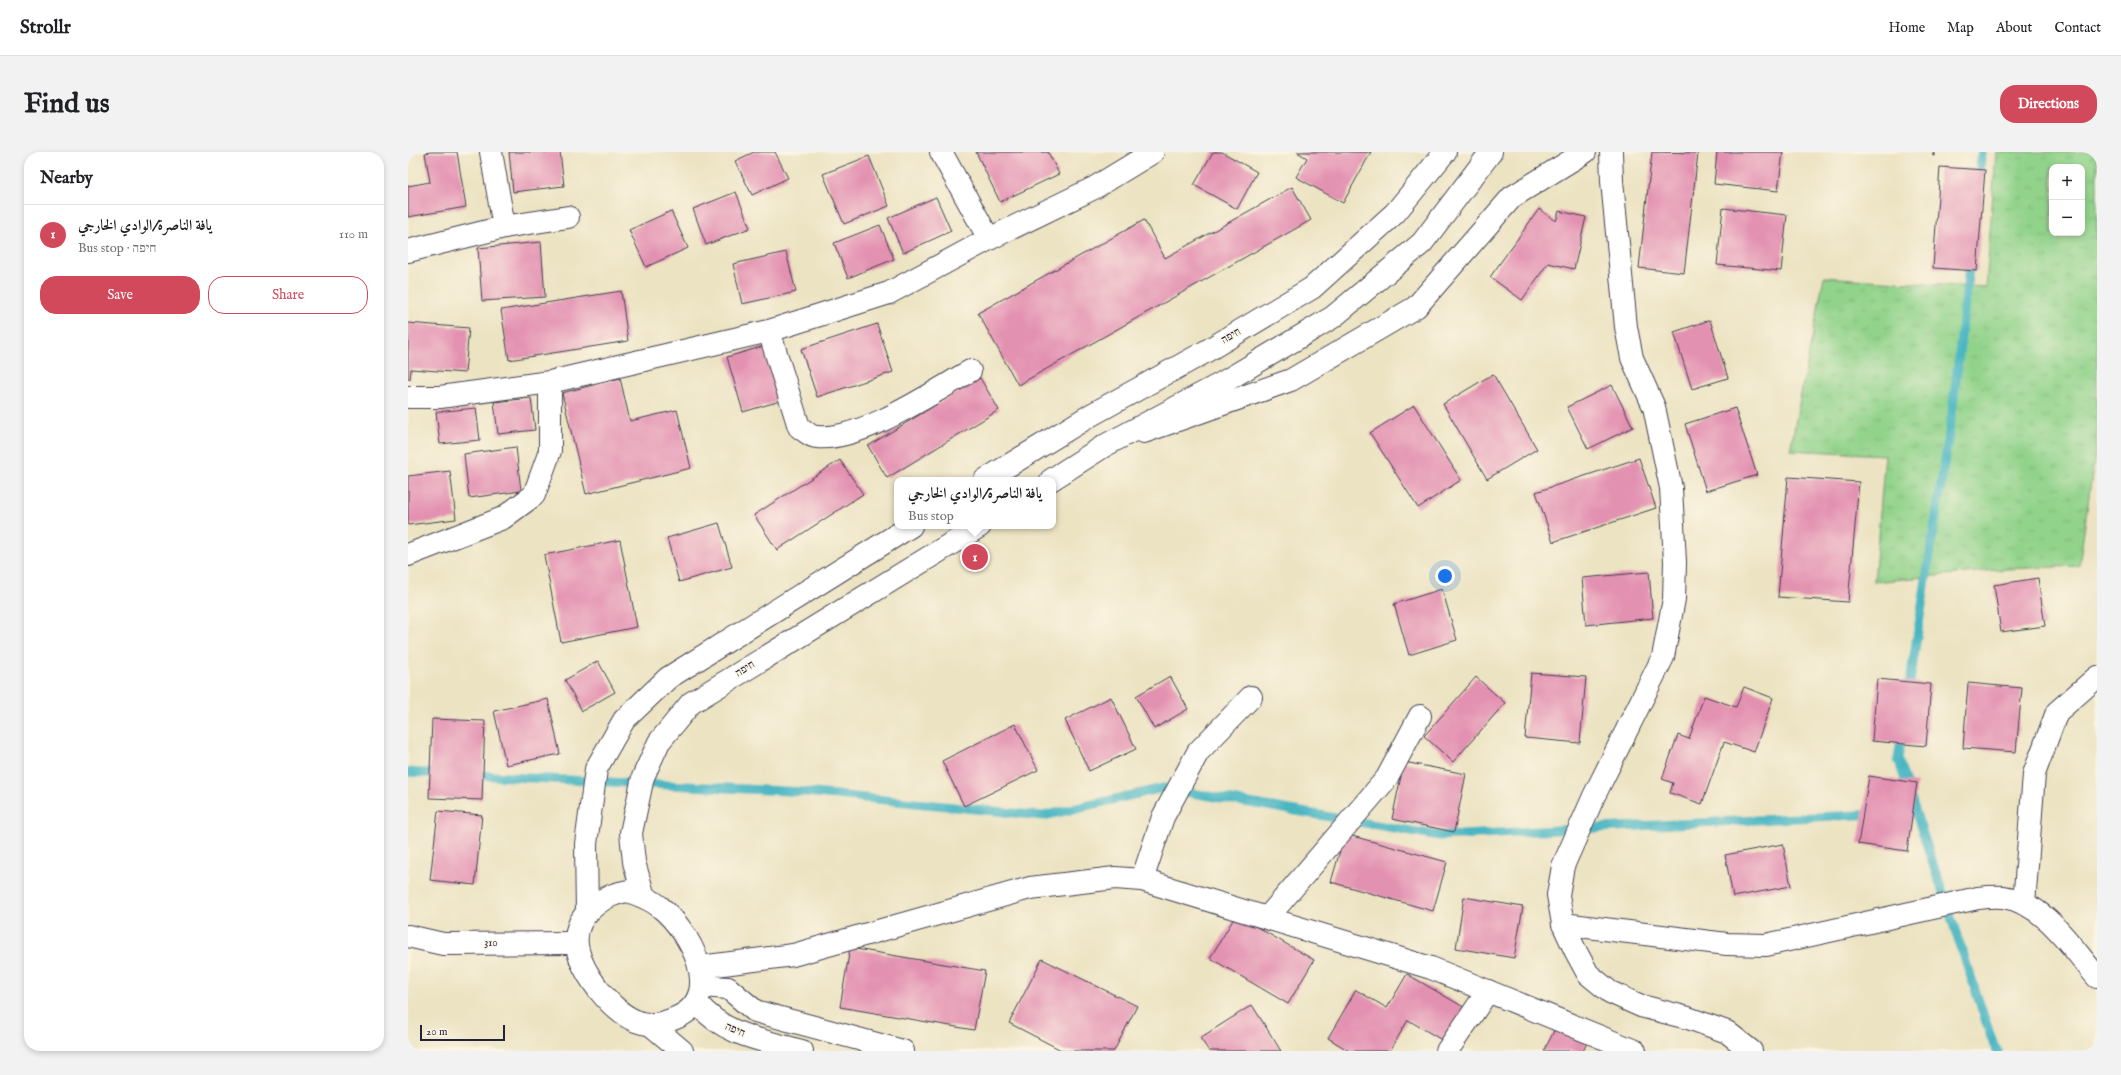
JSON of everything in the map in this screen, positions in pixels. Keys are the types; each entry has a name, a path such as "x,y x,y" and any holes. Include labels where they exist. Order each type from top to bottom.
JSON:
{"main road":[{"path":"491,152 504,227"},
{"path":"940,152 989,239"},
{"path":"408,397 440,398 550,382 769,331 889,293 989,239 1094,188 1152,152"},
{"name":"חיפה","path":"990,477 1091,415 1205,352 1312,288 1395,213 1445,152"},
{"path":"1056,477 1104,446 1222,383 1333,317 1422,243 1491,152"},
{"path":"1104,446 1291,380 1416,307 1512,197 1585,152"},
{"path":"1611,152 1612,181 1626,327 1632,358 1654,407 1671,488 1675,562 1674,599 1663,657 1594,796 1563,866 1558,895 1562,924 1588,974 1610,992 1641,1006 1688,1018 1727,1032 1751,1051"},
{"path":"408,251 504,227 568,217"},
{"path":"769,331 799,427 816,438 840,435 885,420 970,371"},
{"path":"408,555 503,518 534,495 550,451 550,382"},
{"path":"587,912 586,844 596,769 624,720 668,678 906,529"},
{"name":"חיפה","path":"644,897 634,862 631,833 643,777 659,742 691,702 975,529"},
{"path":"2024,904 2034,774 2057,712 2097,677"},
{"path":"1142,880 1163,817 1198,752 1251,697"},
{"path":"1267,918 1387,778 1420,716"},
{"path":"699,986 793,955 1030,888 1115,878 1142,880 1430,968 1635,1051"},
{"path":"628,891 644,897 659,905 671,916 682,931 699,986 685,1014 668,1022 650,1024 633,1020 609,1003 585,970 576,943 578,925 587,912 602,899 614,894 628,891"},
{"path":"1562,924 1727,944 1766,945 1978,898 2003,897 2024,904 2051,921 2097,977"},
{"name":"310","path":"408,936 443,944 576,943"},
{"path":"699,986 728,988 755,1011 903,1051"},
{"name":"חיפה","path":"699,986 708,1016 732,1031 802,1051"},
{"path":"1447,1051 1488,991"},
{"path":"650,1024 682,1051"}],"path":[{"path":"1933,156 1935,152"}],"green space":[{"path":"1996,152 2097,152 2097,440 2079,566 2006,569 1874,582 1885,455 1790,450 1824,277 1986,288"}],"building":[{"path":"457,152 466,207 408,217 408,186 430,182 425,153"},
{"path":"509,152 560,152 564,186 513,192"},
{"path":"754,152 775,152 788,178 752,195 735,161"},
{"path":"976,152 1048,152 1059,174 1000,202"},
{"path":"1213,152 1222,152 1257,172 1237,209 1194,185"},
{"path":"1297,152 1371,152 1343,203 1296,177 1307,158"},
{"path":"1652,152 1698,153 1684,273 1639,268"},
{"path":"1717,152 1783,152 1778,191 1714,184"},
{"path":"869,156 889,206 844,224 823,174"},
{"path":"1940,167 1985,170 1977,271 1933,268"},
{"path":"1292,187 1311,220 1018,385 978,313 1144,220 1165,258"},
{"path":"736,192 750,228 706,245 693,209"},
{"path":"936,197 951,231 903,253 888,218"},
{"path":"1723,208 1787,215 1781,271 1717,265"},
{"path":"1539,209 1556,221 1559,211 1586,217 1574,269 1548,263 1522,300 1490,277"},
{"path":"671,211 688,248 646,267 629,230"},
{"path":"880,225 894,259 848,278 834,243"},
{"path":"541,242 545,297 482,301 478,248"},
{"path":"786,252 796,292 742,304 733,264"},
{"path":"621,291 628,341 509,360 501,310"},
{"path":"1710,320 1728,378 1692,389 1674,332"},
{"path":"408,323 469,328 465,373 411,369 410,379 408,379"},
{"path":"877,324 893,372 817,397 801,349"},
{"path":"764,346 780,401 743,412 727,357"},
{"path":"1493,374 1537,449 1487,479 1443,404"},
{"path":"620,378 630,421 677,410 691,468 586,494 562,393"},
{"path":"980,378 999,410 887,478 868,446"},
{"path":"1612,385 1633,427 1588,449 1567,407"},
{"path":"531,398 535,430 498,434 494,402"},
{"path":"1414,405 1461,480 1418,508 1370,433"},
{"path":"476,408 480,440 440,444 436,412"},
{"path":"1735,408 1757,475 1706,491 1685,424"},
{"path":"516,447 521,491 469,498 464,454"},
{"path":"1639,458 1656,508 1553,542 1536,492"},
{"path":"840,460 863,494 777,550 754,515"},
{"path":"450,471 456,519 408,525 408,476"},
{"path":"1788,477 1859,482 1848,602 1778,597"},
{"path":"719,523 732,567 679,582 667,538"},
{"path":"620,540 637,627 561,642 544,555"},
{"path":"1649,572 1653,618 1586,625 1582,578"},
{"path":"2038,578 2045,626 2001,632 1994,585"},
{"path":"1442,589 1457,640 1409,655 1394,604"},
{"path":"598,661 615,692 582,711 565,680"},
{"path":"1531,673 1586,677 1580,743 1525,738"},
{"path":"1170,676 1188,709 1154,729 1136,696"},
{"path":"1476,677 1505,703 1453,762 1424,736"},
{"path":"1877,679 1931,684 1926,746 1872,741"},
{"path":"1968,683 2022,688 2016,752 1963,748"},
{"path":"1744,687 1773,698 1754,752 1724,742 1702,804 1670,793 1673,783 1662,779 1678,735 1689,739 1704,696 1736,707"},
{"path":"1111,697 1136,749 1089,771 1065,720"},
{"path":"548,699 560,754 506,765 494,711"},
{"path":"432,719 485,721 482,800 429,798"},
{"path":"1015,724 1038,770 964,806 942,761"},
{"path":"1404,762 1466,774 1454,832 1392,819"},
{"path":"1869,776 1917,783 1907,851 1858,844"},
{"path":"438,811 482,815 475,885 430,880"},
{"path":"1345,834 1447,862 1433,911 1331,882"},
{"path":"1783,844 1791,886 1733,897 1725,855"},
{"path":"1464,897 1523,907 1514,958 1456,948"},
{"path":"1236,915 1314,960 1288,1004 1210,958"},
{"path":"850,948 985,971 974,1030 840,1007"},
{"path":"1042,959 1137,1006 1114,1051 1063,1051 1009,1023"},
{"path":"1407,974 1467,1009 1447,1043 1408,1020 1390,1051 1349,1051 1328,1038 1356,990 1387,1008"},
{"path":"1252,1005 1281,1051 1209,1051 1200,1038"},
{"path":"1556,1027 1587,1043 1583,1051 1544,1051"}],"waterway":[{"path":"1978,180 1982,152"},
{"path":"1908,694 1952,414 1970,259"},
{"path":"1902,732 1898,759 1994,1046 1998,1051"},
{"path":"408,772 441,774"},
{"path":"471,775 806,792 1043,816 1163,788 1440,836 1875,814"}],"place":[{"name":"يافة الناصرة/الوادي الخارجي","path":"975,557"}]}
